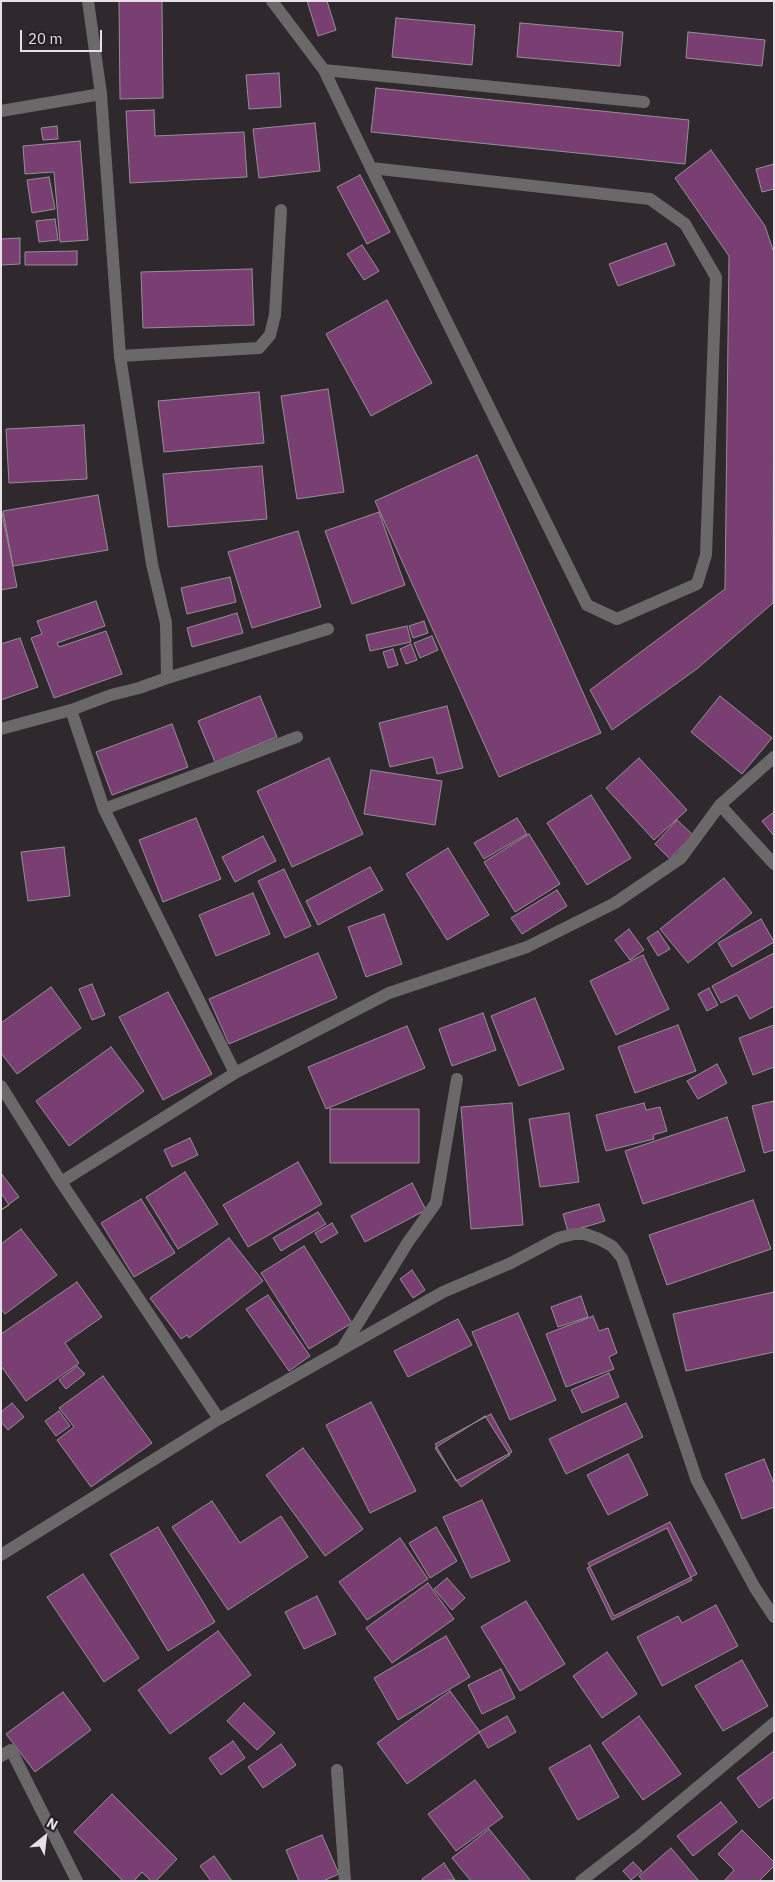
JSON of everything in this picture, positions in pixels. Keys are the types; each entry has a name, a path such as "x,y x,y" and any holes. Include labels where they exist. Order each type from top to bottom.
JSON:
{"street":[{"path":"88,1 101,94 120,356 152,564 166,623 167,678"},
{"path":"272,1 324,70 371,168 587,605 617,619 697,584 706,556 716,276 685,224 650,199 371,168"},
{"path":"324,70 644,102"},
{"path":"1,111 101,94"},
{"path":"120,356 260,348 270,335 275,316 281,210"},
{"path":"1,729 71,710 111,695 328,630"},
{"path":"71,710 104,810 236,1073"},
{"path":"104,810 297,737"},
{"path":"61,1182 236,1073 389,993 527,946 615,903 681,858 720,805 774,758"},
{"path":"720,805 774,864"},
{"path":"342,1350 408,1242 436,1203 457,1079"},
{"path":"1,1086 61,1182 219,1419"},
{"path":"1,1555 219,1419 443,1292 511,1263 558,1238 574,1234 585,1234 599,1238 612,1246 622,1258 697,1481 755,1588 774,1617"},
{"path":"581,1881 638,1837 774,1724"},
{"path":"1,1756 10,1750 77,1881"},
{"path":"336,1770 345,1881"}],"building":[{"path":"119,1 162,1 163,98 120,99"},
{"path":"307,1 327,1 336,30 318,36"},
{"path":"396,18 475,25 472,65 392,57"},
{"path":"520,23 623,32 620,66 517,57"},
{"path":"688,32 765,40 762,66 686,58"},
{"path":"279,73 281,107 249,109 246,75"},
{"path":"376,88 689,120 685,164 371,132"},
{"path":"154,110 155,136 244,132 247,177 130,183 126,111"},
{"path":"315,123 320,171 259,178 253,129"},
{"path":"57,126 58,139 43,140 41,128"},
{"path":"80,141 88,240 60,242 54,172 25,174 23,146"},
{"path":"711,150 765,226 774,253 773,603 698,668 612,730 590,690 725,589 729,256 675,178"},
{"path":"774,164 774,189 762,192 756,169"},
{"path":"360,175 390,232 367,244 337,187"},
{"path":"49,177 55,209 32,213 27,180"},
{"path":"55,219 58,240 39,242 36,221"},
{"path":"20,238 20,264 1,265 1,239"},
{"path":"666,243 675,265 618,286 609,264"},
{"path":"362,245 379,271 364,280 347,254"},
{"path":"77,251 77,265 25,265 25,252"},
{"path":"252,269 254,325 143,328 141,272"},
{"path":"387,300 432,383 371,416 326,334"},
{"path":"328,389 344,492 297,499 281,396"},
{"path":"259,392 264,443 164,452 158,401"},
{"path":"84,425 87,479 9,483 6,429"},
{"path":"477,455 601,733 499,777 375,501"},
{"path":"262,466 267,519 168,527 163,474"},
{"path":"98,495 108,550 13,566 3,511"},
{"path":"1,508 17,587 1,590"},
{"path":"379,512 405,585 352,604 325,531"},
{"path":"298,531 321,607 252,628 228,552"},
{"path":"230,577 236,602 187,614 181,588"},
{"path":"96,601 105,626 57,643 59,647 106,631 122,674 54,698 31,638 42,634 37,621"},
{"path":"237,613 243,633 192,647 187,628"},
{"path":"424,621 428,633 413,638 409,626"},
{"path":"407,626 411,642 370,651 366,635"},
{"path":"432,636 438,650 420,658 414,643"},
{"path":"20,638 38,687 1,700 1,644"},
{"path":"411,644 417,660 406,664 400,649"},
{"path":"393,649 398,665 388,668 383,652"},
{"path":"260,696 277,737 215,762 198,721"},
{"path":"720,696 772,738 742,774 691,732"},
{"path":"447,706 463,768 437,774 433,757 390,767 379,723"},
{"path":"172,724 188,767 112,795 96,752"},
{"path":"329,758 363,834 292,867 257,791"},
{"path":"639,758 687,810 654,840 606,788"},
{"path":"371,770 442,781 435,825 364,814"},
{"path":"591,795 631,858 587,885 547,823"},
{"path":"774,812 774,836 762,821"},
{"path":"196,818 221,879 163,902 139,840"},
{"path":"517,818 527,834 484,859 474,843"},
{"path":"677,820 693,835 670,859 655,844"},
{"path":"529,834 560,884 515,912 484,862"},
{"path":"263,836 276,861 235,882 222,857"},
{"path":"64,847 70,896 28,901 21,852"},
{"path":"448,848 489,915 447,940 406,874"},
{"path":"370,867 383,890 318,925 306,901"},
{"path":"284,869 311,926 285,938 258,881"},
{"path":"724,878 752,913 688,963 660,929"},
{"path":"557,890 567,906 522,934 511,918"},
{"path":"253,893 270,934 216,956 199,915"},
{"path":"384,914 402,964 366,977 348,927"},
{"path":"761,919 774,942 732,967 718,943"},
{"path":"629,929 644,950 630,960 615,940"},
{"path":"658,931 670,949 658,956 647,938"},
{"path":"318,953 337,998 229,1044 209,999"},
{"path":"774,953 774,1006 750,1019 737,995 721,1003 712,986"},
{"path":"643,955 669,1009 616,1035 590,981"},
{"path":"92,984 105,1015 92,1020 79,989"},
{"path":"51,987 81,1028 17,1074 1,1053 1,1023"},
{"path":"709,988 718,1005 707,1011 698,994"},
{"path":"168,992 212,1074 163,1100 119,1017"},
{"path":"535,998 564,1069 519,1086 491,1016"},
{"path":"483,1013 496,1050 452,1066 439,1029"},
{"path":"678,1025 696,1071 635,1093 618,1047"},
{"path":"774,1025 774,1067 753,1075 739,1038"},
{"path":"407,1026 425,1068 326,1109 308,1067"},
{"path":"111,1047 144,1091 69,1146 36,1101"},
{"path":"717,1064 727,1083 698,1099 687,1081"},
{"path":"774,1101 774,1150 764,1153 752,1106"},
{"path":"512,1103 523,1225 471,1229 461,1107"},
{"path":"644,1103 646,1110 660,1107 667,1131 653,1135 654,1139 606,1151 596,1115"},
{"path":"330,1109 419,1109 419,1163 330,1163"},
{"path":"569,1113 579,1182 540,1187 529,1119"},
{"path":"727,1117 745,1171 643,1204 625,1151"},
{"path":"190,1138 198,1155 172,1167 164,1150"},
{"path":"298,1162 322,1204 248,1247 223,1205"},
{"path":"185,1172 218,1224 178,1249 146,1197"},
{"path":"1,1173 19,1197 1,1210"},
{"path":"412,1183 426,1210 365,1242 351,1216"},
{"path":"1,1193 9,1205 1,1210"},
{"path":"141,1199 175,1253 134,1277 101,1223"},
{"path":"753,1200 771,1249 667,1285 649,1235"},
{"path":"599,1204 605,1221 568,1232 563,1214"},
{"path":"318,1212 326,1224 281,1251 273,1238"},
{"path":"332,1223 338,1233 321,1243 315,1233"},
{"path":"21,1229 57,1275 5,1314 1,1309 1,1244"},
{"path":"229,1238 263,1281 189,1338 187,1335 181,1339 150,1298"},
{"path":"304,1246 352,1323 309,1349 261,1273"},
{"path":"412,1270 425,1290 413,1298 400,1279"},
{"path":"77,1282 102,1317 65,1343 79,1363 26,1401 1,1366 1,1334"},
{"path":"774,1292 774,1352 686,1371 673,1314"},
{"path":"268,1295 310,1356 289,1371 246,1309"},
{"path":"581,1296 588,1317 558,1327 551,1307"},
{"path":"518,1313 556,1400 510,1420 472,1332"},
{"path":"593,1316 599,1331 608,1328 617,1353 609,1357 614,1369 566,1387 546,1334"},
{"path":"458,1319 472,1345 408,1377 394,1351"},
{"path":"77,1366 85,1374 66,1389 59,1380"},
{"path":"609,1373 619,1397 582,1413 571,1390"},
{"path":"103,1376 152,1443 91,1487 57,1440 74,1427 59,1408"},
{"path":"371,1402 416,1491 370,1513 326,1425"},
{"path":"12,1403 24,1417 8,1430 1,1422 1,1412"},
{"path":"626,1403 643,1437 566,1474 549,1439"},
{"path":"59,1411 70,1426 56,1436 45,1421"},
{"path":"491,1414 512,1452 456,1481 435,1444"},
{"path":"485,1416 510,1455 461,1487 435,1448"},
{"path":"303,1448 363,1529 325,1556 266,1475"},
{"path":"628,1454 648,1495 608,1515 587,1475"},
{"path":"764,1459 774,1484 774,1507 742,1519 725,1474"},
{"path":"482,1500 510,1561 471,1578 443,1517"},
{"path":"212,1501 240,1543 281,1516 308,1557 228,1610 172,1527"},
{"path":"670,1522 697,1574 614,1616 588,1563"},
{"path":"158,1527 215,1622 168,1651 110,1554"},
{"path":"436,1527 457,1561 430,1578 409,1543"},
{"path":"667,1528 692,1580 612,1620 587,1568"},
{"path":"400,1538 428,1579 367,1620 339,1582"},
{"path":"83,1574 139,1658 104,1682 47,1597"},
{"path":"447,1578 465,1598 452,1610 434,1589"},
{"path":"428,1583 454,1619 392,1663 366,1628"},
{"path":"317,1596 336,1634 304,1649 285,1612"},
{"path":"526,1601 565,1664 520,1691 481,1627"},
{"path":"716,1605 738,1646 662,1686 637,1637 678,1616 682,1623"},
{"path":"218,1631 251,1675 170,1734 138,1690"},
{"path":"446,1636 470,1677 398,1720 374,1678"},
{"path":"607,1652 637,1694 602,1718 573,1676"},
{"path":"742,1660 768,1706 723,1731 695,1686"},
{"path":"501,1669 515,1698 482,1714 468,1685"},
{"path":"450,1691 480,1732 407,1784 377,1743"},
{"path":"63,1692 91,1730 35,1772 6,1734"},
{"path":"244,1703 275,1733 257,1750 227,1721"},
{"path":"507,1716 516,1732 488,1748 479,1732"},
{"path":"639,1716 681,1774 643,1800 602,1743"},
{"path":"233,1741 245,1758 221,1775 209,1758"},
{"path":"281,1744 296,1765 263,1788 248,1767"},
{"path":"590,1745 619,1797 578,1820 549,1768"},
{"path":"774,1751 774,1797 759,1808 737,1778"},
{"path":"475,1780 503,1817 456,1851 428,1814"},
{"path":"112,1794 177,1859 156,1881 151,1881 142,1872 134,1881 123,1881 74,1832"},
{"path":"721,1802 737,1822 693,1856 677,1836"},
{"path":"489,1829 531,1881 471,1881 452,1858"},
{"path":"742,1830 774,1862 774,1866 759,1881 724,1881 734,1870 718,1854"},
{"path":"322,1835 339,1874 323,1881 299,1881 286,1850"},
{"path":"671,1848 699,1881 643,1881 639,1876"},
{"path":"214,1856 232,1881 211,1881 200,1866"},
{"path":"633,1862 642,1871 631,1880 623,1871"},
{"path":"444,1863 455,1880 423,1881 422,1879"}]}
